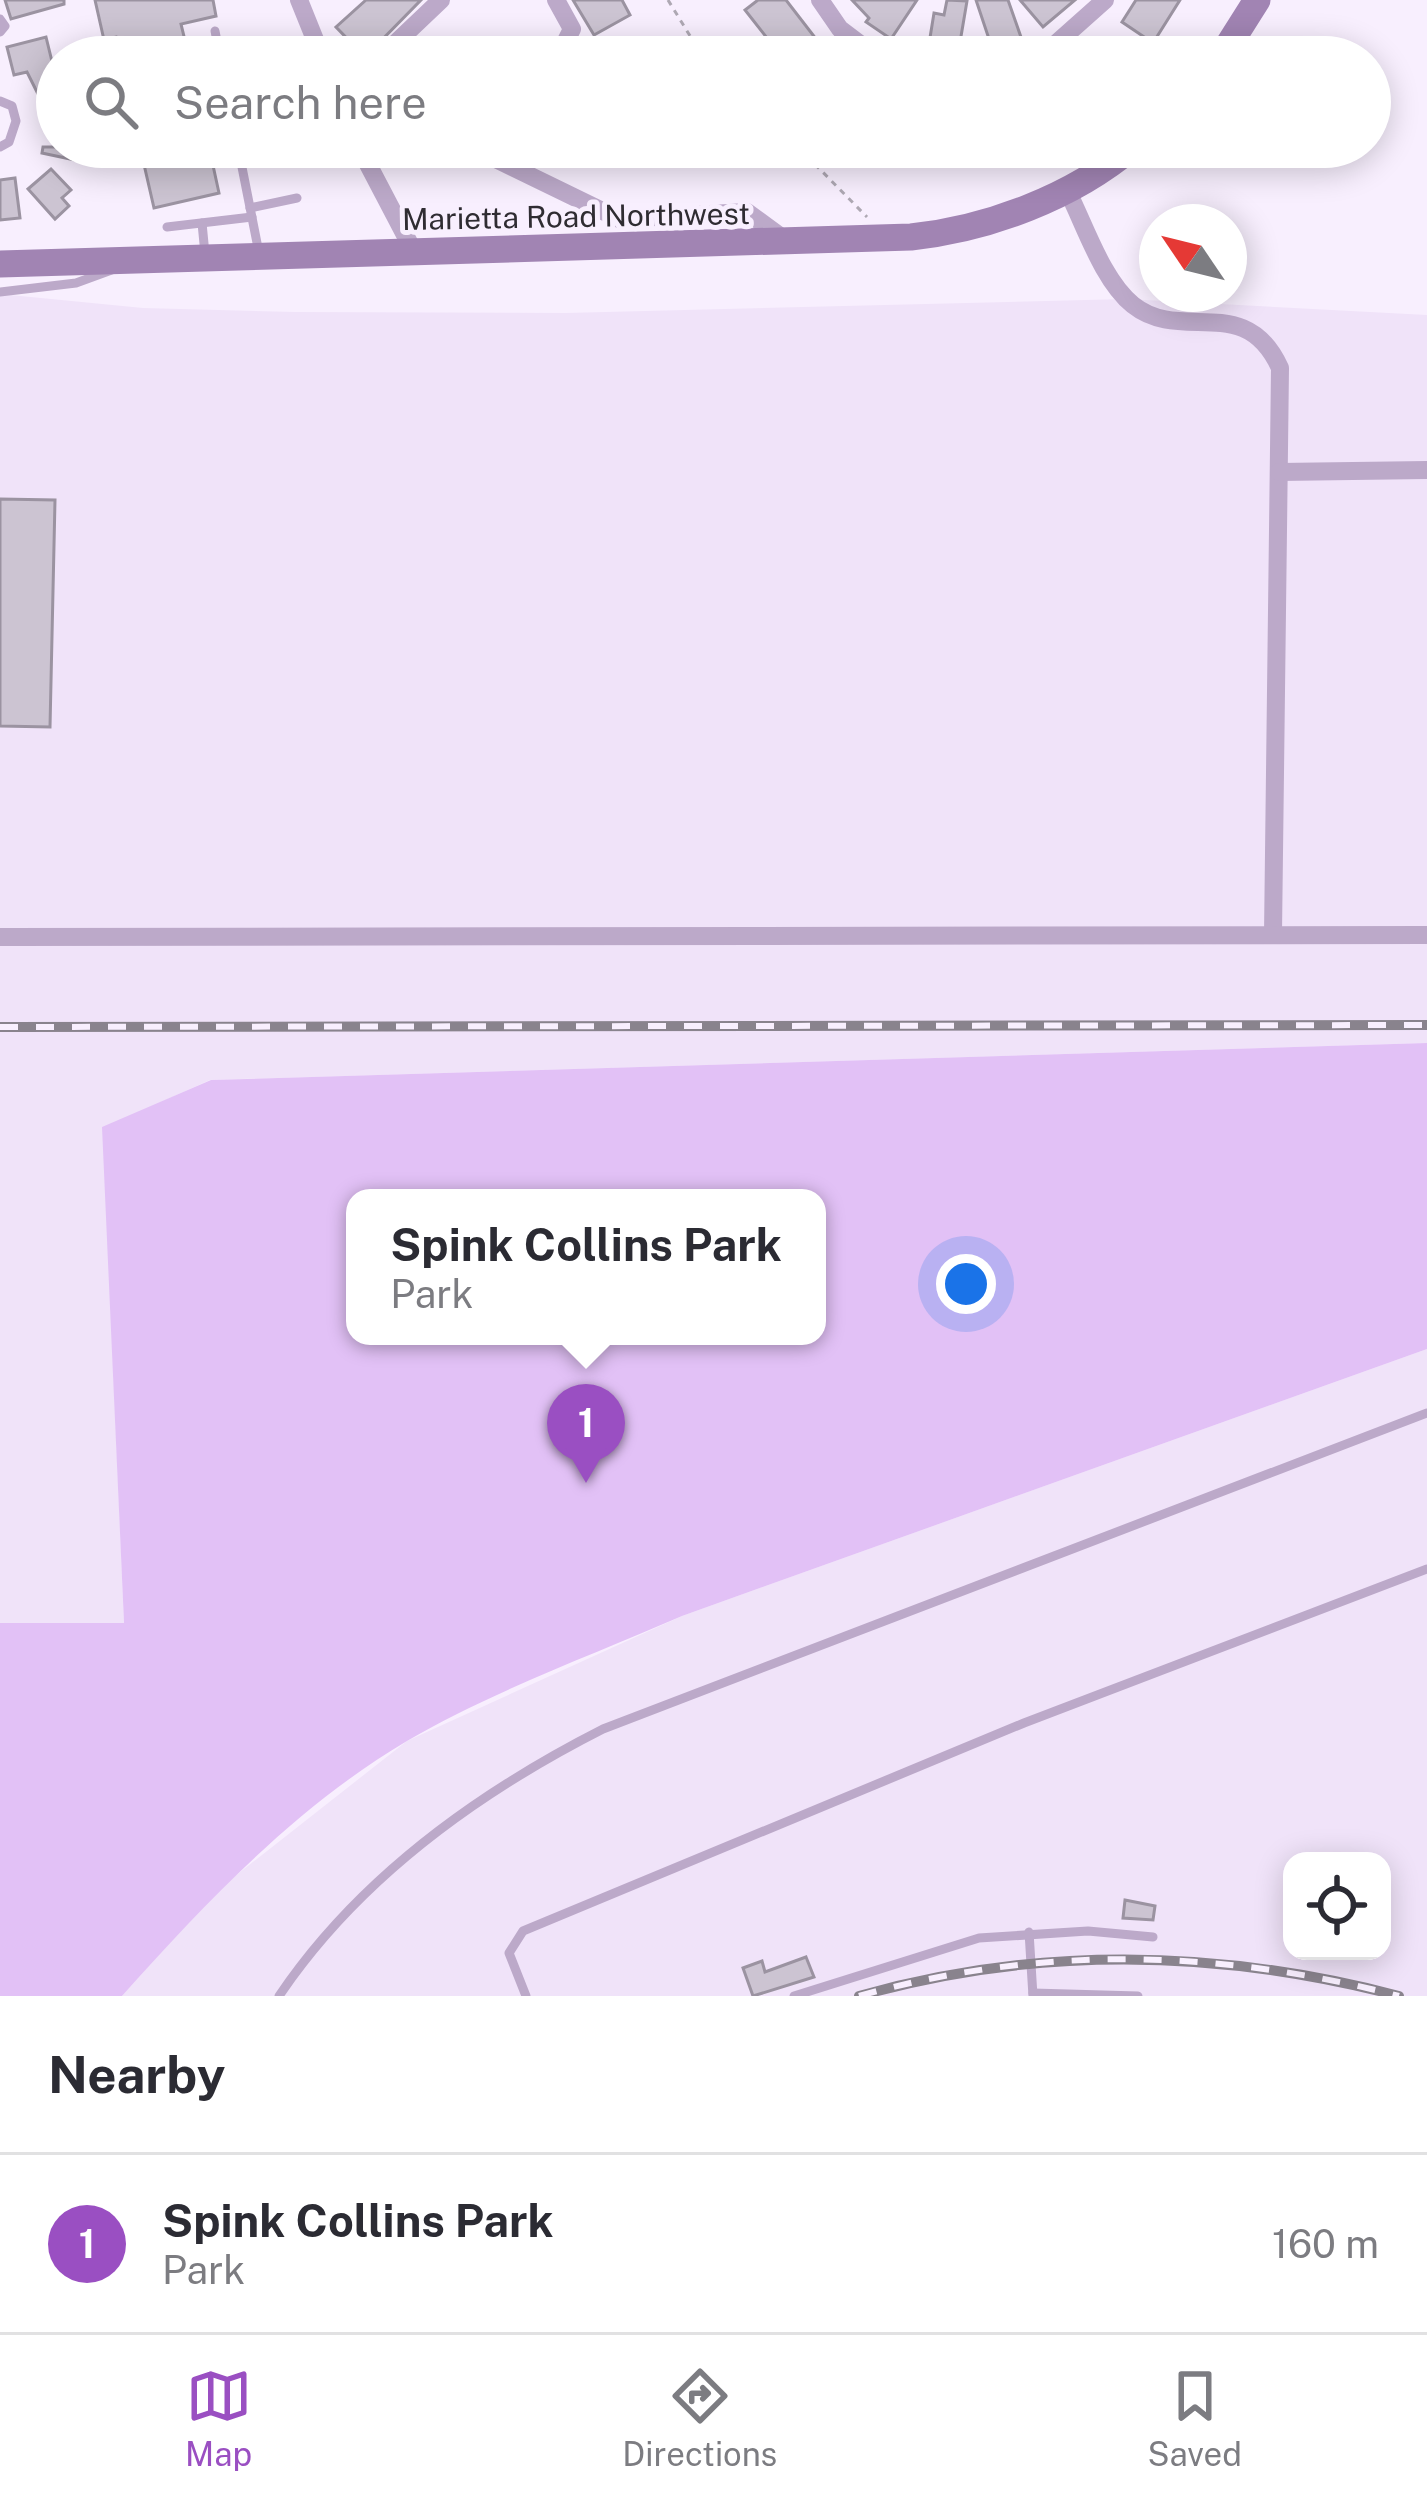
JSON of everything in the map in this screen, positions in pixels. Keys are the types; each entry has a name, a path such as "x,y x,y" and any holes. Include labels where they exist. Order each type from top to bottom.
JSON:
{"main road":[{"path":"1234,36 1257,0"},
{"name":"Marietta Road Northwest","path":"0,264 792,244 930,235 1067,190 1100,168"}],"street":[{"path":"299,0 314,36"},
{"path":"403,36 441,0"},
{"path":"556,0 572,29 568,36"},
{"path":"820,0 849,36"},
{"path":"1065,36 1105,0"},
{"path":"370,168 415,254"},
{"path":"531,168 619,219 747,212 792,244"},
{"path":"1067,190 1116,288 1131,303 1159,319 1248,329 1273,353 1281,387 1273,934"},
{"path":"1280,472 1427,470"},
{"path":"0,937 1427,935"}],"lane":[{"path":"0,19 5,26 0,32"},
{"path":"215,31 216,36"},
{"path":"0,100 12,106 16,121 9,142 0,147"},
{"path":"242,168 260,258"},
{"path":"166,226 251,213 297,198"},
{"path":"202,223 206,260"},
{"path":"0,292 76,284 128,261"},
{"path":"279,1996 342,1918 443,1828 532,1765 603,1729 1427,1413"},
{"path":"526,1996 509,1953 523,1930 1024,1723 1427,1570"},
{"path":"794,1996 979,1938 1029,1932 1153,1937"},
{"path":"1029,1932 1033,1995 1138,1996"}],"path":[{"path":"668,0 691,36"},
{"path":"818,168 867,218"}],"shaded area":[{"path":"0,294 143,308 295,312 566,313 1126,299 1139,300 1139,312 1247,312 1247,305 1427,315 1427,1043 210,1080 103,1128 124,1624 0,1623"},
{"path":"1427,1043 1427,1349 682,1616 507,1690 407,1741 328,1795 220,1891 122,1996 0,1996 0,1623 124,1623 102,1127 211,1080"},
{"path":"1427,1349 1427,1996 122,1996 216,1891 407,1741 682,1616"}],"building":[{"path":"5,0 64,0 64,4 11,19"},
{"path":"95,0 213,0 216,16 181,24 184,36 103,36"},
{"path":"366,0 421,0 386,36 345,36 336,27"},
{"path":"573,0 622,0 630,15 594,35"},
{"path":"758,0 786,0 814,36 765,36 745,10"},
{"path":"852,0 917,0 893,36 866,22 869,18"},
{"path":"947,0 967,1 961,36 930,36 934,13 944,15"},
{"path":"976,0 1008,0 1021,36 988,36"},
{"path":"1020,0 1075,0 1043,27"},
{"path":"1136,0 1180,0 1157,36 1143,36 1122,22"},
{"path":"36,40 36,90 27,72 14,75 7,47"},
{"path":"145,168 214,168 219,193 154,208"},
{"path":"51,169 71,190 62,198 69,206 55,219 28,189"},
{"path":"15,178 20,218 0,220 0,180"},
{"path":"0,499 55,500 50,727 0,726"},
{"path":"1125,1900 1155,1906 1153,1920 1123,1918"},
{"path":"806,1957 814,1977 753,1996 743,1968 762,1961 765,1972"}],"railway":[{"path":"0,1027 1427,1025"},
{"path":"859,1996 994,1968 1129,1959 1264,1969 1399,1996"}],"place":[{"name":"Spink Collins Park","path":"586,1483"}]}
